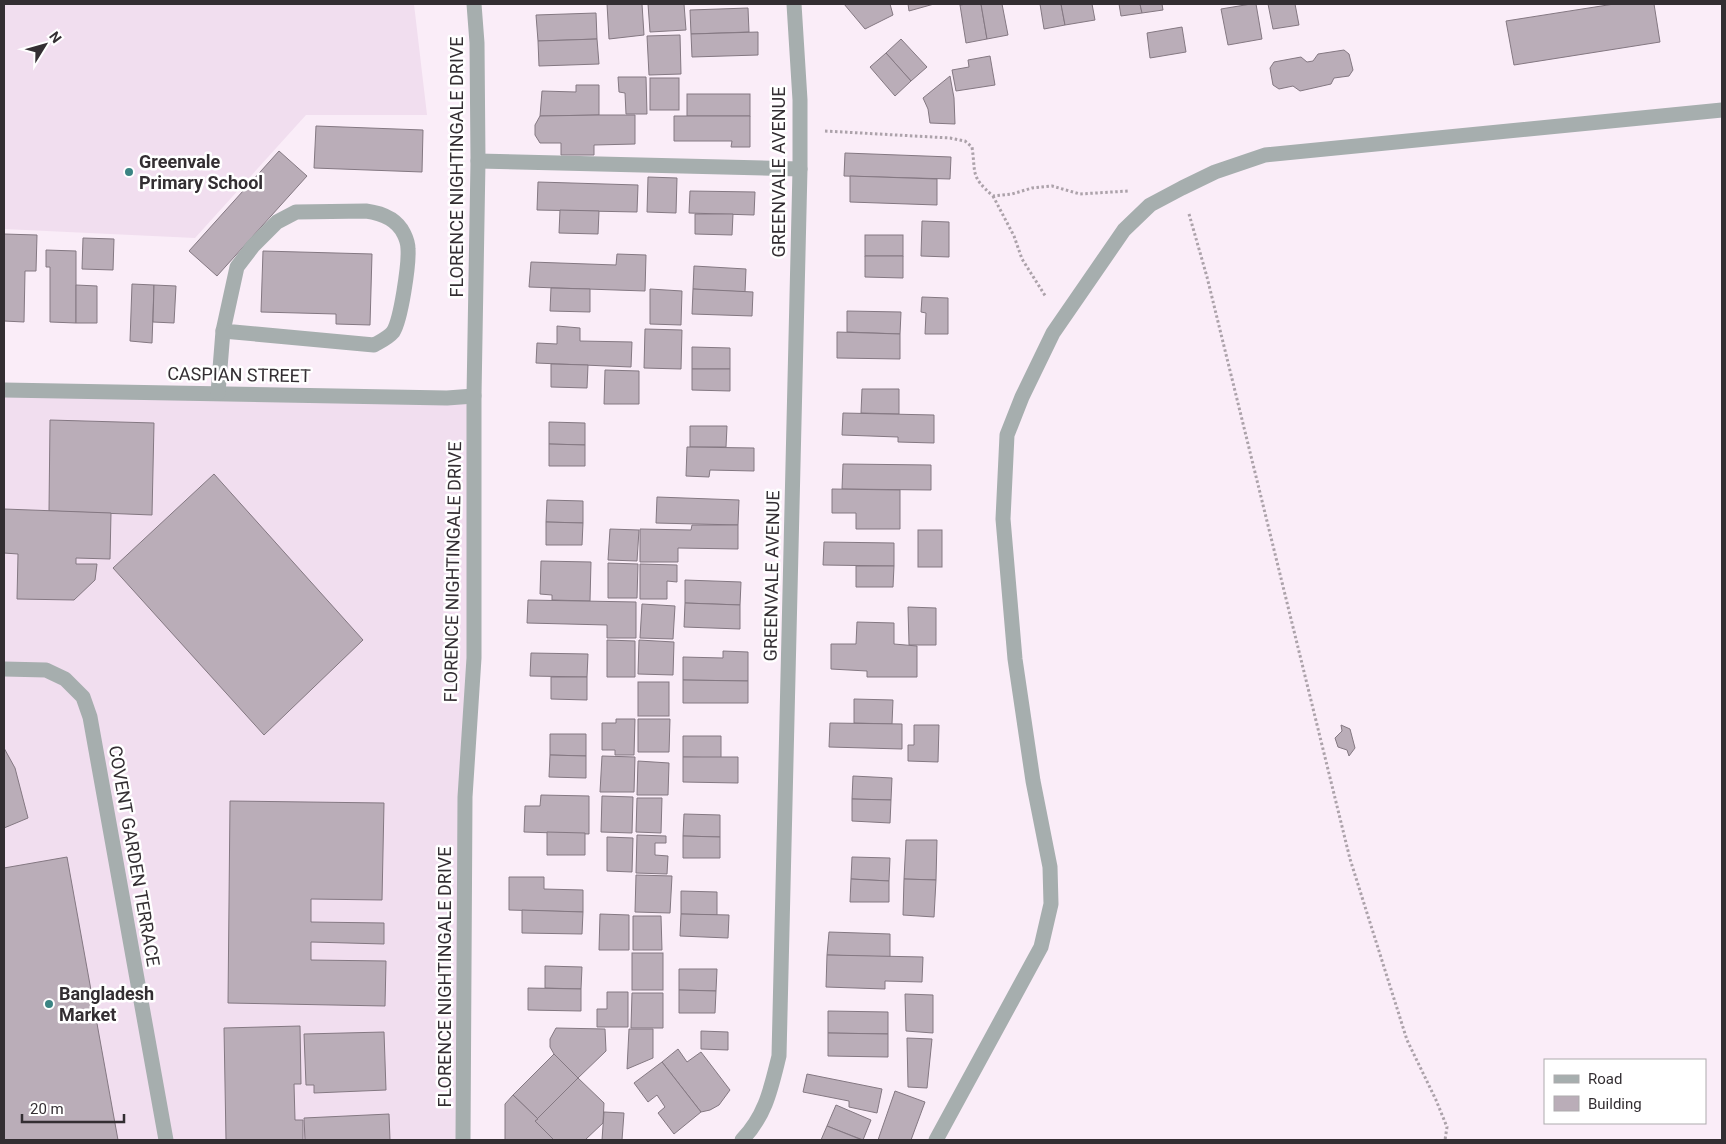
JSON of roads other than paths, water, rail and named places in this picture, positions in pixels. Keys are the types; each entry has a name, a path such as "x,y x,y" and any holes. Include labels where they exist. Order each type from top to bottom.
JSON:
{"street":[{"name":"FLORENCE NIGHTINGALE DRIVE","path":"463,1140 465,797 474,658 474,396 478,161 477,43 474,4"},
{"name":"GREENVALE AVENUE","path":"742,1140 753,1129 766,1104 779,1056 800,169 794,4"},
{"path":"936,1140 1041,947 1051,904 1050,867 1033,781 1014,659 1003,518 1007,435 1022,397 1053,332 1124,230 1150,205 1215,172 1265,155 1722,110"},
{"path":"478,161 800,169"},
{"path":"218,393 223,330 237,268 254,246 277,222 296,212 366,211 380,213 394,222 403,233 408,248 398,320 392,332 384,340 374,345 223,330"},
{"name":"CASPIAN STREET","path":"4,390 447,398 474,396"},
{"name":"COVENT GARDEN TERRACE","path":"4,669 46,670 65,679 83,697 90,717 166,1140"}],"place":[{"name":"Greenvale Primary School","path":"129,172"},
{"name":"Bangladesh Market","path":"49,1004"}]}
